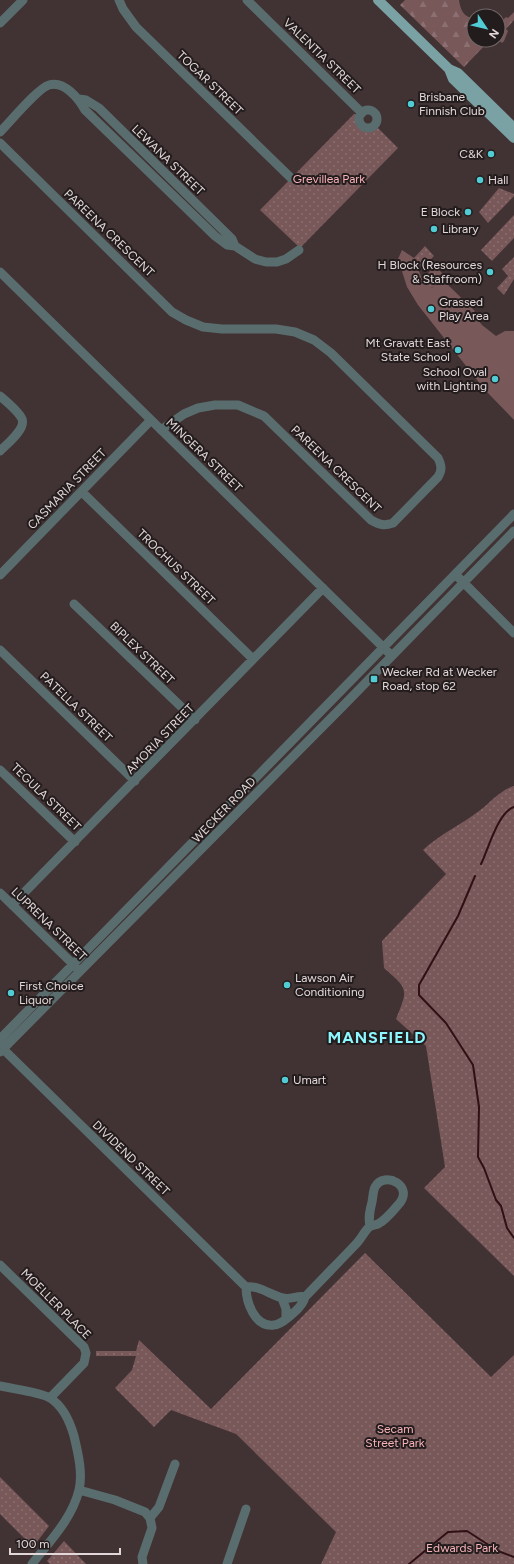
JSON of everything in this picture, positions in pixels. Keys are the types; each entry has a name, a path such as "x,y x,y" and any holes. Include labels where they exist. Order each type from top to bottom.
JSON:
{"main road":[{"path":"378,0 449,69 458,73 514,128"},
{"path":"449,69 453,79 514,138"}],"street":[{"path":"0,23 22,0"},
{"name":"TOGAR STREET","path":"119,0 123,9 136,27 291,178"},
{"name":"VALENTIA STREET","path":"247,0 362,113"},
{"name":"LEWANA STREET","path":"0,132 39,92 48,85 56,84 66,89 79,99 86,100 98,108 232,239 235,246 255,259 266,262 276,262 286,259 299,250"},
{"name":"PAREENA CRESCENT","path":"0,143 172,312 203,327 222,329 276,328 295,332 314,340 331,353 438,458 442,470 438,477 393,523 385,526 372,520 264,416 238,405 215,405 198,408 184,414 161,430"},
{"name":"MINGERA STREET","path":"0,272 391,656"},
{"path":"0,396 18,413 22,419 22,422 20,430 0,451"},
{"name":"CASMARIA STREET","path":"0,575 151,420"},
{"name":"TROCHUS STREET","path":"82,492 254,659"},
{"name":"WECKER ROAD","path":"0,1039 514,514"},
{"name":"WECKER ROAD","path":"1,1049 81,972 514,531"},
{"path":"455,574 514,633"},
{"name":"AMORIA STREET","path":"12,905 323,588"},
{"name":"BIPLEX STREET","path":"74,604 194,720"},
{"name":"PATELLA STREET","path":"0,650 135,781"},
{"name":"TEGULA STREET","path":"0,770 75,842"},
{"path":"246,788 254,796"},
{"path":"194,841 203,848"},
{"name":"LUPRENA STREET","path":"0,893 81,972"},
{"name":"DIVIDEND STREET","path":"1,1049 246,1287"},
{"path":"305,1297 300,1296 282,1298 254,1286 246,1287 246,1295 252,1310 261,1322 266,1325 273,1326 279,1324 294,1313 304,1302 305,1297 358,1242 370,1226 379,1224 399,1205 403,1199 404,1192 402,1186 398,1182 383,1180 374,1188 368,1219 370,1226"},
{"name":"MOELLER PLACE","path":"0,1265 84,1347 86,1353 84,1363 50,1398"},
{"path":"282,1298 286,1309 286,1319"},
{"path":"0,1386 50,1398 64,1412 71,1426 80,1471 79,1490 69,1513 60,1529 32,1564"},
{"path":"150,1518 159,1507 175,1464"},
{"path":"79,1490 145,1512 150,1518 152,1528 142,1557 143,1564"},
{"path":"227,1564 246,1509"}],"green space":[{"path":"405,0 459,0 460,7 466,15 466,48 482,48 464,67 400,5"},
{"path":"514,12 514,20 506,29 506,17 508,18"},
{"name":"Grevillea Park","path":"354,114 356,115 356,121 360,129 368,132 378,128 398,148 300,248 260,210"},
{"path":"499,188 514,194 514,196 488,223 479,212"},
{"path":"514,215 514,238 492,261 481,250"},
{"path":"425,246 434,256 422,268 414,258"},
{"path":"402,250 414,258 422,279 432,288 445,274 446,283 475,311 473,313 482,325 496,336 505,331 514,331 514,420 485,390 418,305 407,287 398,259"},
{"path":"514,257 514,279 504,295 497,288 508,276 502,269"},
{"path":"435,266 444,275 432,288 422,279"},
{"path":"514,786 514,1276 424,1188 445,1167 426,1046 396,1019 403,1001 404,990 398,981 384,968 382,941 446,874 423,850 436,839 479,811 500,793"},
{"name":"Secam Street Park","path":"365,1253 491,1377 514,1355 514,1564 321,1564 336,1532 236,1434 171,1410 154,1427 115,1388 132,1370 136,1356 96,1356 96,1351 136,1351 139,1340 211,1409"},
{"path":"0,1477 49,1526 33,1547 0,1514"},
{"path":"64,1541 86,1564 50,1564 47,1561"}],"waterway":[{"path":"481,864 498,824 508,810 514,807"},
{"path":"475,876 458,916 419,985 419,995 446,1023 473,1065 479,1107 478,1157 484,1168 496,1200 501,1206 507,1228 514,1238"},
{"path":"409,1564 448,1532 467,1531 498,1551 514,1557"}],"place":[{"name":"Brisbane Finnish Club","path":"411,104"},
{"name":"C&K","path":"491,154"},
{"name":"Hall","path":"480,180"},
{"name":"E Block","path":"468,212"},
{"name":"Library","path":"434,229"},
{"name":"H Block (Resources & Staffroom)","path":"490,272"},
{"name":"Grassed Play Area","path":"431,309"},
{"name":"Mt Gravatt East State School","path":"458,350"},
{"name":"School Oval with Lighting","path":"495,379"},
{"name":"Wecker Rd at Wecker Road, stop 62","path":"374,679"},
{"name":"Lawson Air Conditioning","path":"287,985"},
{"name":"First Choice Liquor","path":"11,993"},
{"name":"Umart","path":"285,1080"}],"district":[{"name":"MANSFIELD","path":"377,1037"}],"park label":[{"name":"Edwards Park","path":"462,1548"}]}
